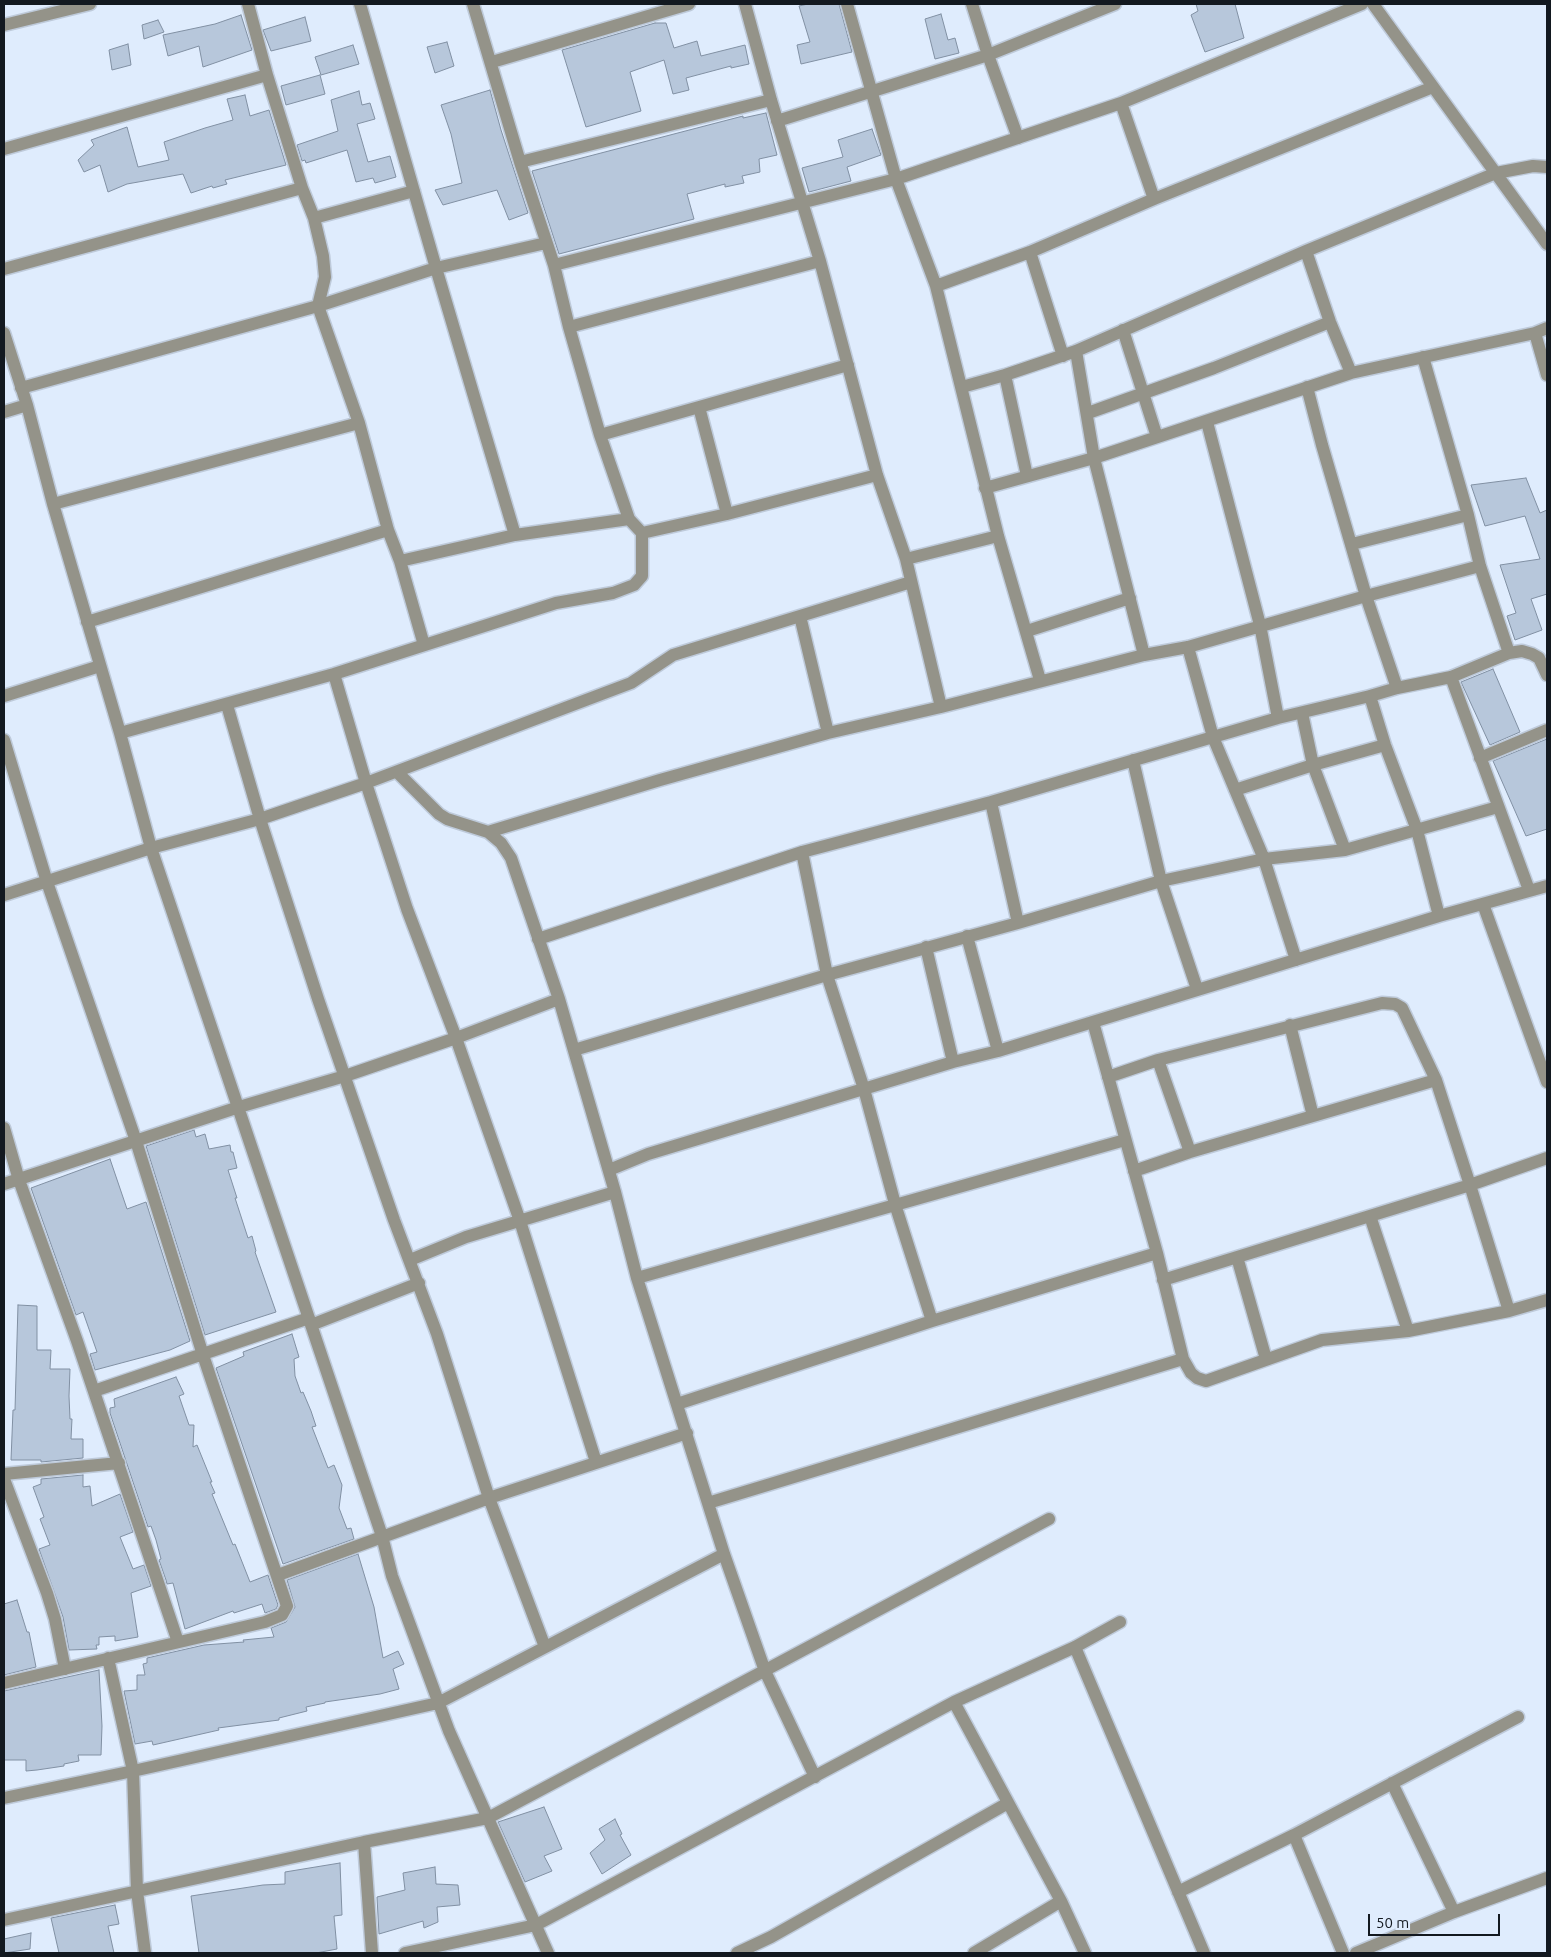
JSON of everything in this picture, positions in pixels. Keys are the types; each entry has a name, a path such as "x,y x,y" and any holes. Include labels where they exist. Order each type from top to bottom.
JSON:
{"street":[{"path":"4,25 90,4"},
{"path":"248,4 267,76 302,188 314,218 323,256 325,277 318,306 359,423 388,530 400,561 424,645"},
{"path":"360,4 515,535"},
{"path":"120,733 334,674 556,603 613,593 634,585 642,576 642,533 629,519 600,435 569,327 554,265 520,162 492,62 473,4"},
{"path":"492,62 689,4"},
{"path":"745,4 777,121 820,261 877,475 906,559 941,707"},
{"path":"847,4 896,178 936,286 998,536 1040,680"},
{"path":"972,4 1018,138"},
{"path":"777,121 988,55 1116,4"},
{"path":"554,265 896,178 1121,103 1362,4"},
{"path":"1374,4 1547,244"},
{"path":"4,149 267,76"},
{"path":"936,286 1030,252 1154,198 1433,87"},
{"path":"520,162 771,100"},
{"path":"1121,103 1154,198"},
{"path":"962,387 1005,375 1076,351 1306,251 1496,173 1533,166 1547,167"},
{"path":"4,269 302,188"},
{"path":"314,218 414,191"},
{"path":"21,388 318,306 436,268 546,243"},
{"path":"1306,251 1330,322 1350,373"},
{"path":"1030,252 1062,356"},
{"path":"569,327 820,261"},
{"path":"1088,414 1330,322"},
{"path":"986,488 1094,458 1208,422 1306,386 1350,373 1535,333 1547,328"},
{"path":"1123,330 1157,437"},
{"path":"4,333 27,405 53,504 120,733 151,848 382,1536 392,1576 449,1731 548,1953"},
{"path":"1535,333 1547,376"},
{"path":"1076,351 1094,458 1144,654"},
{"path":"1423,356 1468,515 1480,566 1509,653"},
{"path":"600,435 848,364"},
{"path":"1005,375 1027,476"},
{"path":"1306,386 1366,596 1397,688"},
{"path":"4,412 27,405"},
{"path":"699,407 727,514"},
{"path":"1208,422 1260,625 1278,718"},
{"path":"53,504 359,423"},
{"path":"642,533 727,514 877,475"},
{"path":"1352,544 1468,515"},
{"path":"400,561 515,535 629,519"},
{"path":"88,622 388,530"},
{"path":"906,559 998,536"},
{"path":"488,832 660,780 828,733 941,707 1144,654 1188,647 1260,625 1480,566"},
{"path":"4,895 151,848 260,819 366,783 632,683 673,655 911,582"},
{"path":"1027,631 1130,598"},
{"path":"800,616 828,733"},
{"path":"1188,647 1213,737 1264,859 1296,960"},
{"path":"538,939 802,852 991,802 1278,718 1397,688 1451,677 1509,653 1522,651 1539,658 1547,675"},
{"path":"4,696 100,666"},
{"path":"334,674 366,783 407,909 456,1038 520,1221 596,1462"},
{"path":"1451,677 1529,890"},
{"path":"1370,696 1385,745 1418,830 1439,916"},
{"path":"227,705 260,819 344,1076 437,1334 489,1498 545,1646"},
{"path":"1302,713 1313,764 1345,850"},
{"path":"1480,758 1547,730"},
{"path":"4,740 47,882 136,1141 203,1355 287,1606 282,1615 265,1622 108,1658 66,1670 4,1682"},
{"path":"1236,790 1313,764 1385,745"},
{"path":"1133,760 1161,881 1197,989"},
{"path":"396,772 447,820 488,832 501,843 511,858 559,999 609,1170 637,1278 724,1554 765,1671 816,1777"},
{"path":"991,802 1018,923"},
{"path":"574,1050 828,975 1018,923 1161,881 1264,859 1345,850 1498,807"},
{"path":"802,852 828,975 864,1089 895,1204 932,1321"},
{"path":"609,1170 648,1154 953,1062 998,1051 1439,916 1547,886"},
{"path":"1483,904 1547,1082"},
{"path":"967,936 998,1051"},
{"path":"926,947 953,1062"},
{"path":"4,1184 239,1107 344,1076 456,1038 559,999"},
{"path":"1108,1077 1158,1060 1382,1003 1395,1004 1402,1008 1436,1080 1509,1311"},
{"path":"1092,1022 1157,1252 1183,1359 1191,1373 1197,1378 1206,1381 1322,1340 1408,1331 1509,1311 1547,1300"},
{"path":"1290,1025 1313,1116"},
{"path":"1158,1060 1190,1152"},
{"path":"1134,1171 1190,1152 1436,1080"},
{"path":"4,1128 19,1180 119,1463 178,1642"},
{"path":"637,1278 1125,1140"},
{"path":"1163,1280 1470,1185 1547,1158"},
{"path":"410,1260 466,1237 615,1192"},
{"path":"1370,1216 1408,1331"},
{"path":"677,1404 932,1321 1157,1252"},
{"path":"1237,1257 1266,1359"},
{"path":"94,1391 310,1322 418,1283"},
{"path":"708,1503 1183,1359"},
{"path":"278,1575 489,1498 687,1432"},
{"path":"4,1474 119,1463"},
{"path":"4,1479 47,1594 55,1619 66,1670"},
{"path":"4,1920 364,1842 488,1818 1049,1519"},
{"path":"4,1798 438,1702 724,1554"},
{"path":"405,1953 536,1925 954,1702 1075,1647 1120,1622"},
{"path":"1075,1647 1204,1953"},
{"path":"108,1658 133,1771 137,1891 145,1953"},
{"path":"954,1702 1061,1901 1085,1953"},
{"path":"1178,1892 1294,1835 1518,1717"},
{"path":"1392,1783 1454,1912"},
{"path":"737,1953 771,1937 1008,1803"},
{"path":"1294,1835 1343,1953"},
{"path":"364,1842 372,1953"},
{"path":"1356,1953 1454,1912 1547,1878"},
{"path":"974,1953 1061,1901"}],"building":[{"path":"808,4 839,4 852,52 801,64 797,45 810,42 799,6"},
{"path":"1196,4 1235,4 1244,38 1205,52 1191,15 1198,11"},
{"path":"941,14 948,40 955,38 959,53 935,59 925,19"},
{"path":"241,15 252,50 203,67 199,46 168,56 163,35 215,24"},
{"path":"305,17 311,41 271,51 263,30"},
{"path":"158,20 164,32 144,39 142,25"},
{"path":"655,23 666,23 674,48 697,41 701,56 745,45 749,64 731,68 731,66 686,78 689,90 673,94 664,60 630,72 641,111 586,127 562,50"},
{"path":"447,42 454,66 435,73 427,47"},
{"path":"128,44 131,65 112,70 109,50"},
{"path":"353,45 359,64 321,75 315,57"},
{"path":"320,75 325,94 286,105 281,86"},
{"path":"490,90 528,213 509,220 497,190 443,205 435,190 462,183 451,134 441,105"},
{"path":"359,91 362,105 370,103 375,119 357,124 368,162 390,156 396,177 375,183 373,178 356,182 347,150 306,163 305,160 302,161 297,145 338,131 331,100"},
{"path":"245,95 250,116 269,110 286,165 225,180 227,184 213,188 212,186 191,193 183,174 127,184 108,192 100,165 84,172 78,160 94,145 91,140 127,127 138,167 169,160 164,142 233,120 227,99"},
{"path":"766,113 777,155 759,159 760,172 742,176 744,183 725,187 725,184 687,194 694,219 559,254 532,171 743,116 743,118"},
{"path":"872,129 881,155 847,167 851,181 809,192 802,168 843,157 838,140"},
{"path":"1526,478 1540,513 1547,510 1547,594 1531,599 1542,630 1515,640 1507,616 1516,613 1500,565 1540,559 1525,516 1485,526 1471,485"},
{"path":"1493,669 1520,732 1490,745 1461,682"},
{"path":"1547,739 1547,829 1526,836 1493,761"},
{"path":"194,1130 196,1137 205,1134 209,1149 230,1145 237,1168 228,1170 237,1198 235,1198 248,1238 252,1236 255,1252 276,1312 205,1335 146,1146"},
{"path":"110,1159 127,1209 146,1202 190,1341 170,1350 95,1370 90,1354 97,1352 83,1312 76,1315 31,1188"},
{"path":"18,1305 37,1306 37,1350 51,1350 50,1369 70,1369 71,1439 83,1439 83,1458 41,1462 41,1460 11,1460 13,1410 15,1410"},
{"path":"292,1334 299,1357 294,1359 295,1376 301,1393 303,1392 311,1411 316,1426 312,1427 328,1468 334,1465 342,1485 339,1508 347,1529 351,1528 354,1539 283,1564 216,1368 244,1356 243,1352"},
{"path":"176,1377 184,1394 179,1396 189,1425 194,1425 193,1447 197,1445 212,1482 210,1482 215,1493 212,1494 233,1545 235,1544 250,1582 268,1575 278,1605 276,1609 265,1613 262,1604 234,1613 233,1611 185,1629 173,1583 167,1584 159,1560 161,1559 156,1540 151,1526 148,1527 110,1413 110,1408 115,1407 114,1399"},
{"path":"83,1475 83,1487 90,1486 92,1506 120,1494 133,1532 120,1537 133,1569 144,1565 151,1586 131,1593 138,1637 115,1641 115,1636 99,1637 99,1645 96,1645 97,1649 69,1650 63,1617 39,1549 50,1545 40,1519 44,1517 33,1487 41,1484 41,1479"},
{"path":"358,1554 374,1607 383,1658 398,1651 404,1664 393,1669 399,1689 380,1694 325,1702 306,1707 307,1711 279,1718 279,1720 218,1728 219,1730 153,1745 152,1741 135,1744 124,1691 137,1690 137,1675 145,1675 143,1664 147,1663 147,1658 204,1645 244,1642 243,1640 274,1637 271,1628 286,1622 295,1607 287,1580"},
{"path":"17,1600 27,1632 29,1632 36,1667 4,1675 4,1604"},
{"path":"99,1670 102,1726 101,1755 78,1755 79,1761 64,1764 64,1766 26,1771 26,1760 4,1760 4,1691"},
{"path":"544,1807 562,1849 544,1856 552,1871 525,1882 498,1822"},
{"path":"615,1819 622,1834 620,1835 631,1855 602,1874 590,1853 605,1840 599,1829"},
{"path":"340,1863 342,1915 334,1916 337,1949 316,1953 199,1953 191,1896 263,1885 285,1884 285,1872"},
{"path":"435,1867 436,1884 458,1885 460,1905 437,1907 438,1922 424,1928 423,1921 379,1934 377,1897 405,1890 403,1873"},
{"path":"115,1905 119,1924 108,1926 114,1953 59,1953 51,1918"},
{"path":"31,1933 30,1949 4,1953 4,1939"}]}
